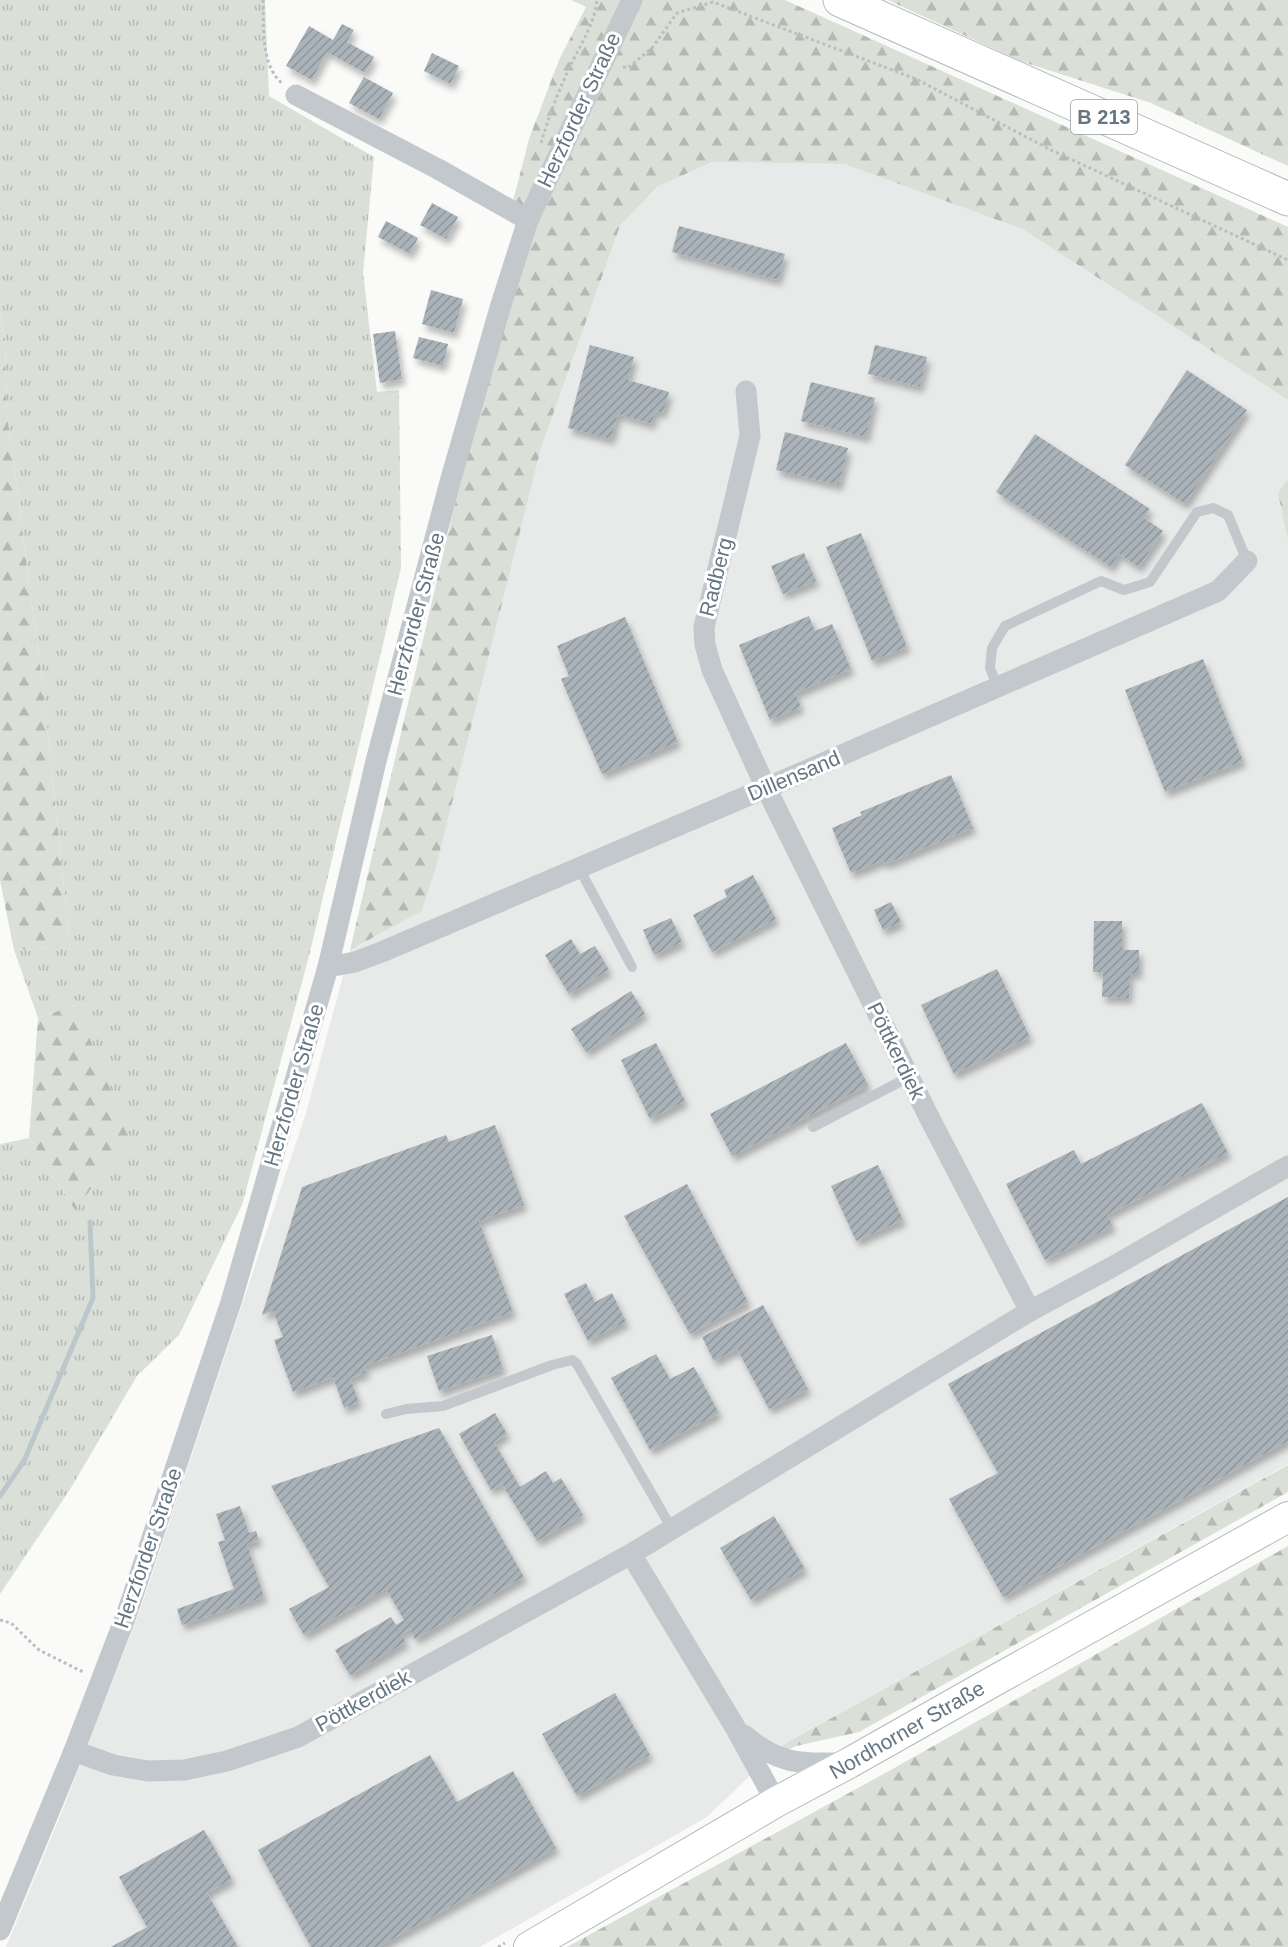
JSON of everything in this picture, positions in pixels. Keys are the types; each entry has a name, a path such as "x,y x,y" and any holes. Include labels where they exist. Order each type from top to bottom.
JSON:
{"main road":[{"name":"B 213","path":"840,0 1288,199"},
{"name":"Nordhorner Straße","path":"529,1947 776,1802 1288,1517"}],"street":[{"name":"Herzforder Straße","path":"0,1929 128,1613 231,1302 328,968 376,761 450,482 528,220 632,0"},
{"path":"296,95 438,169 528,220"},
{"name":"Radberg","path":"746,391 750,436 704,627 705,645 712,670 766,788"},
{"name":"Dillensand","path":"328,968 355,962 384,951 998,688 1218,591 1247,561"},
{"name":"Pöttkerdiek","path":"766,788 909,1077 1030,1311"},
{"name":"Pöttkerdiek","path":"74,1750 113,1765 148,1771 184,1770 227,1761 298,1737 631,1554 1030,1311 1112,1267 1288,1166"},
{"path":"631,1554 735,1727 776,1802"},
{"path":"735,1727 761,1750 783,1759 806,1763 849,1763"}],"lane":[{"path":"998,688 990,668 992,648 1005,626 1101,581 1124,590 1150,582 1197,512 1213,508 1228,515 1247,561"},
{"path":"579,868 632,967"},
{"path":"813,1127 909,1077"},
{"path":"386,1414 406,1409 443,1406 552,1365 572,1360 577,1364 672,1529"}],"path":[{"path":"263,0 268,62 277,80 296,95"},
{"path":"541,145 547,123 567,73 595,16 597,0"},
{"path":"600,66 628,68 652,48 677,14 713,2 916,79 1051,150 1288,260"},
{"path":"0,1620 11,1623 39,1650 101,1680"}],"shaded area":[{"path":"712,162 844,164 1022,229 1288,400 1288,479 1278,494 1288,541 1288,1464 781,1746 707,1817 480,1947 6,1947 65,1804 140,1610 306,1113 350,950 422,911 436,867 541,448 620,226 657,187"}],"green space":[{"path":"0,0 265,0 269,96 374,157 363,273 377,392 399,390 401,568 309,956 242,1205 179,1335 137,1376 69,1491 0,1594 0,1144 29,1138 75,1210 76,1005 38,1018 14,950 70,947 44,697 7,414 5,345 0,314"},
{"path":"571,0 785,0 1288,227 1288,400 1022,229 844,164 712,162 657,187 620,226 541,448 436,867 422,911 350,950 501,308 528,220 511,209 529,139 559,60 586,7"},
{"path":"888,0 1288,0 1288,166 1151,103 1020,61"},
{"path":"0,314 5,345 7,414 44,697 70,947 14,950 0,880"},
{"path":"1288,479 1288,541 1278,493"},
{"path":"76,1005 130,1137 75,1210 29,1138 38,1018"},
{"path":"1288,1465 1288,1492 859,1732 796,1746 779,1754 781,1746"},
{"path":"1288,1546 1288,1947 567,1947 889,1771"}],"building":[{"path":"342,24 354,30 347,42 374,57 365,73 327,52 312,80 286,66 309,26 333,40"},
{"path":"432,53 459,66 451,84 424,71"},
{"path":"364,77 393,93 379,119 349,103"},
{"path":"432,203 458,217 446,239 420,225"},
{"path":"386,221 418,238 410,254 378,237"},
{"path":"679,226 785,254 778,280 672,252"},
{"path":"431,290 463,299 454,333 422,324"},
{"path":"395,331 402,379 380,383 373,334"},
{"path":"419,337 448,344 443,366 413,358"},
{"path":"590,345 634,357 628,380 669,392 663,413 655,411 652,424 618,414 611,439 568,428"},
{"path":"875,345 927,357 920,387 868,374"},
{"path":"1187,370 1247,410 1185,504 1125,465"},
{"path":"811,382 875,398 866,437 801,421"},
{"path":"785,432 848,448 839,485 776,470"},
{"path":"1035,434 1150,509 1144,518 1163,531 1139,567 1119,554 1111,567 996,492"},
{"path":"861,533 907,647 872,661 826,547"},
{"path":"804,553 816,581 783,594 771,566"},
{"path":"809,616 815,631 832,624 851,669 795,693 801,707 770,720 739,645"},
{"path":"625,617 678,742 602,774 561,679 569,676 557,646"},
{"path":"1203,659 1243,761 1165,792 1125,690"},
{"path":"951,775 973,828 885,864 884,860 851,873 832,828 862,815 860,812"},
{"path":"753,875 776,919 712,952 693,915 727,897 724,890"},
{"path":"891,902 901,922 883,930 874,910"},
{"path":"671,918 682,942 654,955 643,930"},
{"path":"1094,921 1122,921 1122,950 1139,950 1139,973 1130,973 1129,998 1102,997 1103,972 1093,972"},
{"path":"571,939 580,954 595,946 609,970 569,994 545,955"},
{"path":"997,969 1030,1037 954,1074 921,1005"},
{"path":"631,991 645,1014 586,1052 571,1029"},
{"path":"656,1043 685,1101 650,1119 621,1060"},
{"path":"846,1043 868,1085 732,1156 710,1114"},
{"path":"1202,1103 1228,1153 1107,1215 1113,1226 1045,1260 1006,1184 1074,1150 1081,1164"},
{"path":"495,1125 524,1205 479,1221 513,1312 364,1366 366,1373 350,1378 359,1402 344,1408 333,1377 293,1392 274,1340 283,1337 273,1311 262,1315 302,1187 446,1135 449,1142"},
{"path":"878,1165 903,1220 856,1241 831,1186"},
{"path":"687,1184 748,1302 690,1334 624,1216"},
{"path":"1288,1197 1288,1441 1003,1597 949,1499 998,1473 948,1384"},
{"path":"586,1283 595,1302 612,1293 626,1322 588,1341 564,1294"},
{"path":"763,1305 808,1389 769,1409 737,1349 714,1361 702,1337"},
{"path":"492,1335 503,1369 439,1391 427,1356"},
{"path":"656,1354 670,1379 694,1367 719,1413 650,1450 611,1378"},
{"path":"495,1413 507,1434 494,1442 520,1487 546,1471 553,1483 561,1478 583,1515 537,1541 502,1484 491,1490 459,1434"},
{"path":"439,1428 524,1577 415,1639 410,1629 401,1634 406,1642 350,1675 335,1650 391,1617 396,1625 404,1620 386,1589 304,1635 289,1609 329,1587 271,1486"},
{"path":"240,1506 249,1533 256,1531 259,1540 247,1544 264,1597 182,1625 177,1609 234,1589 218,1542 225,1540 216,1514"},
{"path":"774,1516 805,1569 751,1600 720,1548"},
{"path":"615,1693 650,1755 577,1796 542,1734"},
{"path":"430,1755 457,1802 513,1771 556,1848 378,1947 311,1947 258,1850"},
{"path":"204,1830 232,1879 207,1893 238,1947 111,1947 147,1927 119,1877"}],"waterway":[{"path":"0,1496 24,1461 93,1298 90,1222"}]}
